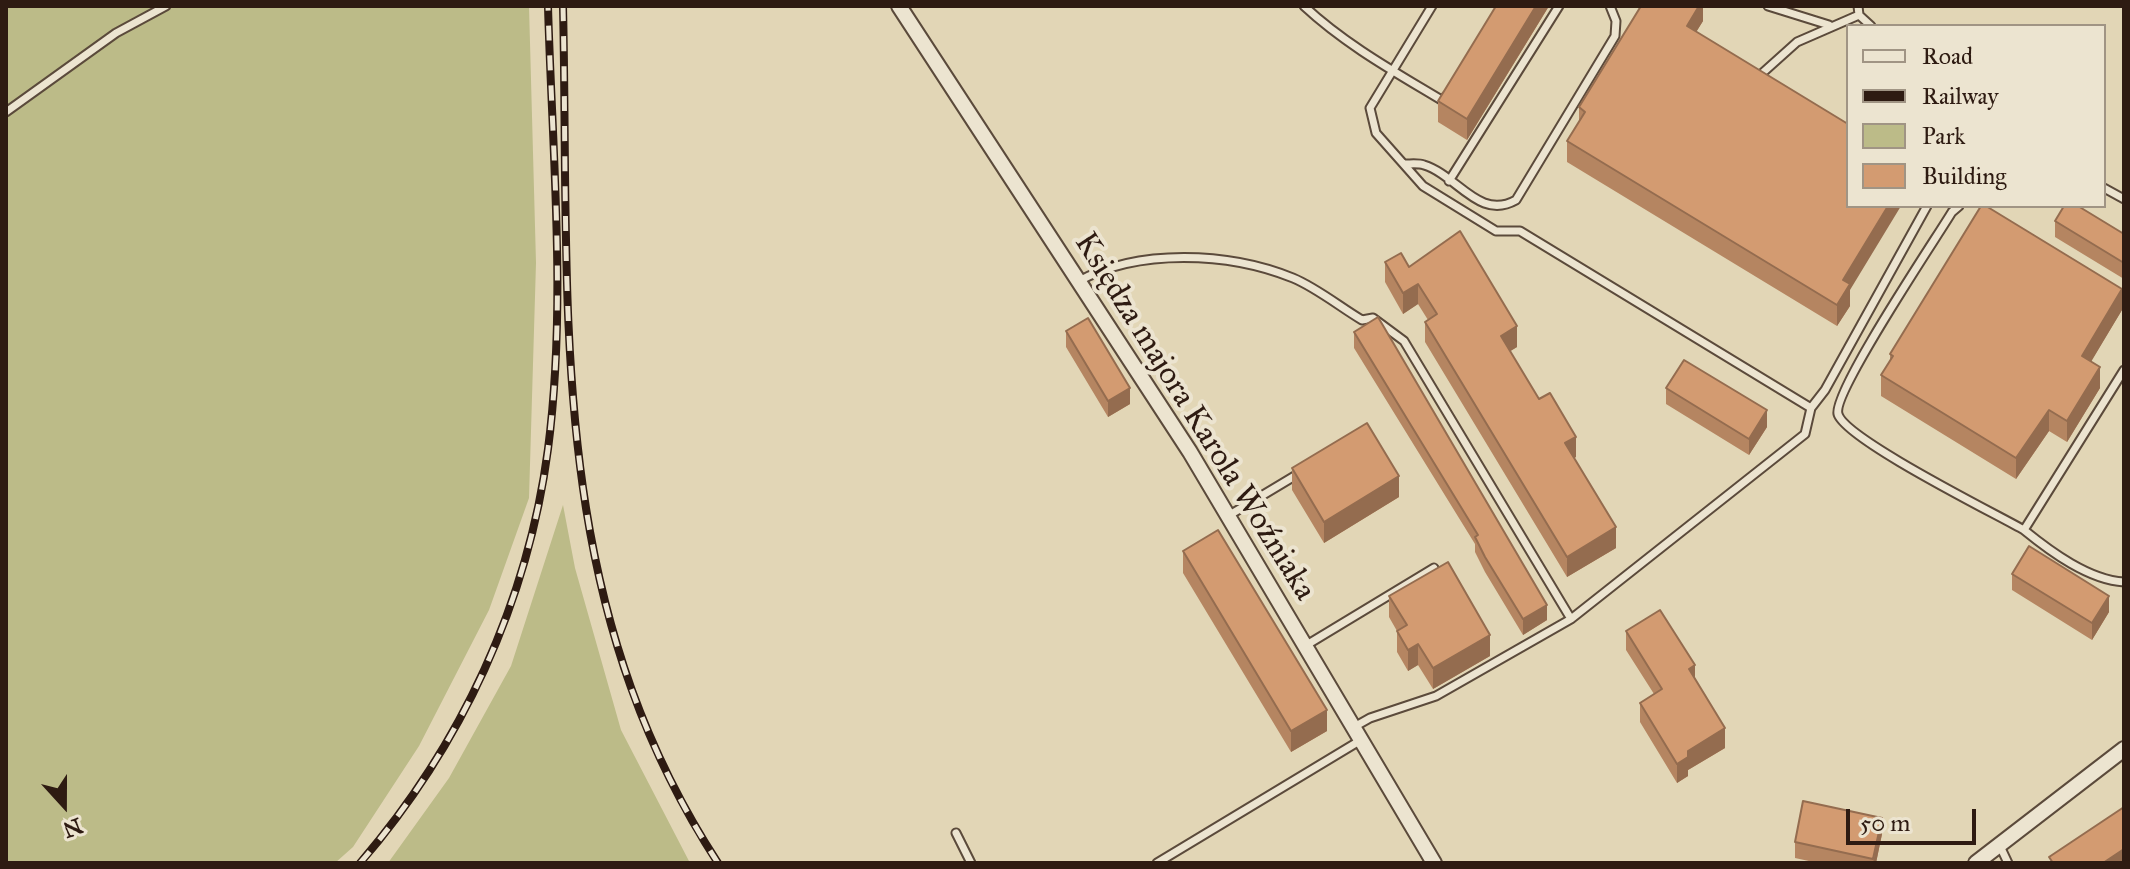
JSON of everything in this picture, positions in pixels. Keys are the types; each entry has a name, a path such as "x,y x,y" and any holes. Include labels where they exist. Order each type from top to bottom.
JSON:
{"street":[{"name":"Księdza majora Karola Woźniaka","path":"899,6 1228,516 1434,863"},
{"path":"1976,863 2124,749"}],"lane":[{"path":"6,112 116,33 166,6"},
{"path":"1304,6 1332,32 1443,101 1452,87"},
{"path":"1432,6 1370,108 1376,133 1423,186 1496,231 1520,231 1811,408"},
{"path":"1449,181 1559,6"},
{"path":"1405,164 1423,164 1484,204 1503,207 1516,200 1615,36 1616,21 1610,6"},
{"path":"1768,6 1829,25"},
{"path":"1754,82 1765,67 1797,42 1858,10"},
{"path":"2106,189 2124,199"},
{"path":"1157,863 1357,734 1370,718 1436,696 1571,619 1805,434 1811,408 1825,390 1926,208"},
{"path":"1957,208 1857,366 1837,405 1839,417 1864,441 2024,530 2047,549 2110,581 2124,582"},
{"path":"1077,282 1100,269 1126,263 1165,258 1230,262 1296,279 1362,320 1373,318 1391,329 1404,341 1571,619"},
{"path":"2024,530 2124,370"},
{"path":"1228,516 1306,469"},
{"path":"1305,646 1434,568"},
{"path":"956,833 971,863"},
{"path":"1999,844 2008,863"}],"green space":[{"path":"6,6 529,6 536,263 529,498 489,610 419,746 353,847 335,863 6,863"},
{"path":"563,505 575,568 621,730 690,863 388,863 449,778 511,666"}],"building":[{"path":"1496,6 1536,6 1467,119 1438,101"},
{"path":"1641,6 1699,6 1687,26 1846,123 1846,208 1887,208 1843,280 1850,284 1837,305 1567,141 1585,112 1579,107"},
{"path":"1980,208 1989,208 2122,289 2082,356 2100,367 2067,421 2049,410 2016,458 1881,375 1893,356 1890,354"},
{"path":"2063,208 2081,208 2124,234 2124,263 2055,221"},
{"path":"1460,231 1517,326 1501,336 1539,399 1550,393 1576,437 1565,443 1616,527 1567,557 1425,322 1437,314 1418,284 1403,293 1385,262 1401,253 1409,267"},
{"path":"1378,317 1547,605 1523,619 1485,557 1475,537 1478,535 1354,332"},
{"path":"1088,318 1130,388 1108,401 1066,331"},
{"path":"1684,360 1767,410 1749,439 1666,388"},
{"path":"1367,423 1399,476 1324,522 1292,468"},
{"path":"1218,530 1327,710 1291,731 1183,551"},
{"path":"2029,546 2109,596 2092,623 2012,574"},
{"path":"1448,562 1490,635 1433,668 1418,644 1408,650 1397,631 1407,625 1389,596"},
{"path":"1660,610 1695,665 1689,669 1725,728 1688,751 1688,757 1677,764 1640,703 1662,689 1626,631"},
{"path":"1803,801 1882,818 1873,859 1795,842"},
{"path":"2124,807 2124,849 2103,863 2053,863 2049,857"}],"railway":[{"path":"360,863 396,818 459,721 506,616 538,506 548,449 557,339 557,228 548,6"},
{"path":"563,6 569,340 578,448 594,554 621,659 662,762 718,863"}]}
